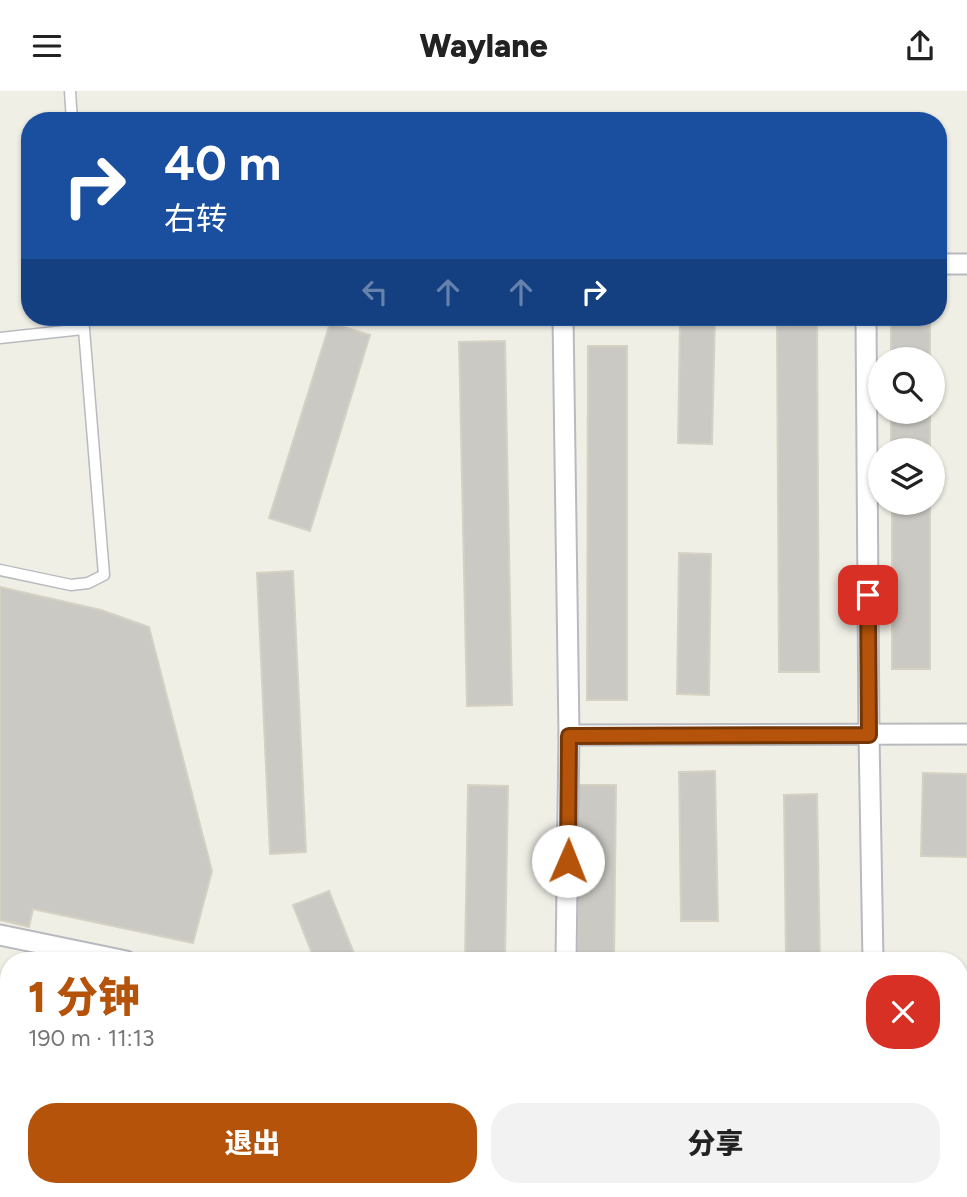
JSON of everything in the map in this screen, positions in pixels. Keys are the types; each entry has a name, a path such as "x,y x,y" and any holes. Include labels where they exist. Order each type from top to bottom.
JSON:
{"street":[{"path":"947,264 967,264"},
{"path":"563,326 569,736 566,952"},
{"path":"866,326 873,952"},
{"path":"569,736 967,734"},
{"path":"0,935 82,952"}],"lane":[{"path":"70,91 71,112"},
{"path":"0,570 71,585 88,583 104,575 83,326"},
{"path":"0,338 83,329"}],"building":[{"path":"329,326 340,326 370,335 310,531 269,518"},
{"path":"680,326 715,326 712,444 678,443"},
{"path":"777,326 817,326 819,672 779,672"},
{"path":"891,326 930,326 930,347 891,347"},
{"path":"505,341 512,705 467,706 459,342"},
{"path":"588,346 627,346 627,700 587,700"},
{"path":"891,424 930,424 930,438 891,438"},
{"path":"892,515 930,515 930,669 892,669"},
{"path":"679,553 711,554 709,695 677,694"},
{"path":"293,571 306,852 270,854 257,573"},
{"path":"0,587 101,610 149,627 212,871 193,943 33,909 29,927 0,920"},
{"path":"715,771 718,921 681,921 679,772"},
{"path":"923,773 967,774 967,857 921,856"},
{"path":"468,785 508,786 505,952 465,952"},
{"path":"579,785 616,785 614,952 577,952"},
{"path":"817,794 820,952 786,952 784,795"},
{"path":"329,891 353,952 311,952 293,905"}],"route":[{"path":"568,861 569,736 869,735 868,595"}]}
